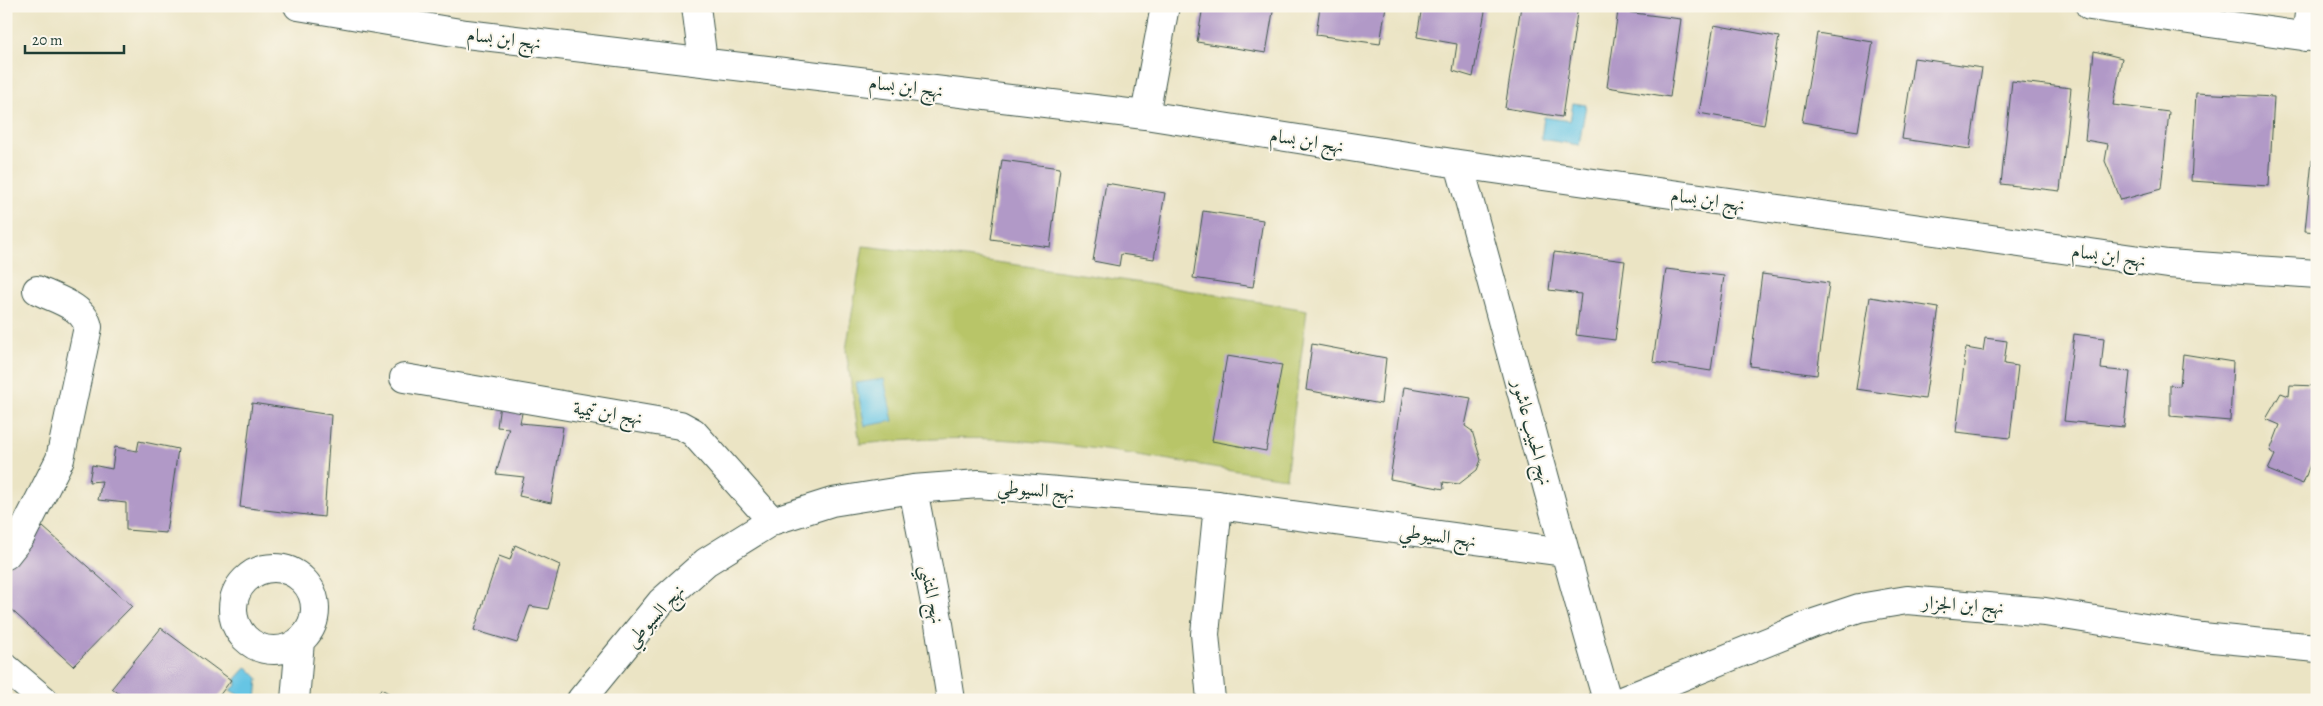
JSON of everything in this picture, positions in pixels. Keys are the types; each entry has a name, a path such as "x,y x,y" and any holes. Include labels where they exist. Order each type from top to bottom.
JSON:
{"street":[{"name":"نهج ابن بسام","path":"298,6 466,34 1144,115 1459,164 2168,264 2317,274"},
{"path":"696,6 703,62"},
{"path":"1144,115 1165,6"},
{"path":"2090,6 2311,37 2310,6"},
{"name":"نهج الحبيب عاشور","path":"1459,164 1510,343 1564,552 1607,700"},
{"path":"6,555 21,536 60,458 88,327 86,317 78,311 37,290"},
{"name":"نهج ابن تيمية","path":"404,378 680,426 693,432 772,521"},
{"name":"نهج السيوطي","path":"581,700 661,602 706,562 772,521 832,502 913,489 979,484 1218,505 1564,552"},
{"name":"نهج المتنبي","path":"913,489 940,624 951,700"},
{"path":"1211,700 1205,634 1218,505"},
{"name":"نهج ابن الجزار","path":"1624,700 1814,623 1859,608 1907,600 2045,612 2202,637 2317,648"},
{"path":"295,700 300,641"},
{"path":"6,668 44,700"}],"green space":[{"path":"863,246 975,259 1086,275 1307,310 1286,478 1069,445 996,439 962,438 860,444 846,350"}],"water":[{"path":"1573,103 1586,105 1579,145 1541,139 1544,117 1570,121"},
{"path":"884,379 893,421 865,426 856,383"},
{"path":"247,667 258,678 256,700 237,700 240,696 230,690 237,685 236,679"}],"building":[{"path":"1203,6 1274,6 1266,53 1197,42"},
{"path":"1320,6 1386,6 1380,44 1316,35"},
{"path":"1422,6 1486,6 1473,77 1453,71 1457,44 1417,37"},
{"path":"1521,6 1578,6 1562,117 1505,108"},
{"path":"1618,11 1681,19 1670,97 1607,87"},
{"path":"1714,25 1779,37 1764,125 1699,113"},
{"path":"1817,33 1873,42 1858,131 1802,122"},
{"path":"2094,51 2122,58 2113,105 2169,112 2161,189 2121,200 2105,161 2108,144 2085,140"},
{"path":"1914,58 1982,68 1970,149 1902,139"},
{"path":"2012,81 2071,88 2060,191 2001,184"},
{"path":"2196,93 2274,97 2269,186 2191,181"},
{"path":"1002,160 1060,168 1050,247 991,239"},
{"path":"2312,160 2317,160 2317,232 2305,231"},
{"path":"1106,183 1165,193 1154,259 1121,254 1119,266 1093,261"},
{"path":"1203,211 1263,220 1253,287 1193,278"},
{"path":"1554,252 1625,261 1615,340 1576,335 1581,294 1549,290"},
{"path":"1666,269 1724,276 1711,371 1653,362"},
{"path":"1762,274 1829,283 1817,375 1750,366"},
{"path":"1870,297 1939,308 1925,399 1856,389"},
{"path":"2074,334 2104,338 2101,369 2130,372 2124,427 2064,421"},
{"path":"1985,338 2007,341 2004,364 2018,366 2010,438 1956,432 1966,348 1983,351"},
{"path":"1312,344 1386,358 1381,404 1306,390"},
{"path":"2183,354 2233,362 2230,421 2170,416 2170,385 2180,386"},
{"path":"1227,356 1282,365 1266,451 1212,441"},
{"path":"2290,385 2317,386 2317,445 2303,484 2268,470 2275,455 2270,451 2280,425 2266,419 2281,393 2289,396"},
{"path":"1404,387 1471,398 1465,426 1472,431 1481,460 1477,470 1459,484 1443,482 1444,489 1390,479"},
{"path":"252,403 331,415 324,517 240,507"},
{"path":"500,404 517,406 522,413 520,423 563,427 551,503 519,496 524,477 496,474 509,428 497,427"},
{"path":"139,441 178,449 166,533 126,530 126,503 98,500 102,481 89,482 92,465 112,469 115,447 137,451"},
{"path":"43,527 132,606 73,666 6,605 6,569"},
{"path":"515,545 560,565 548,609 530,606 517,643 474,630 499,556 510,560"},
{"path":"161,628 231,680 216,700 127,700 112,688"},
{"path":"381,689 402,700 373,700"}]}
